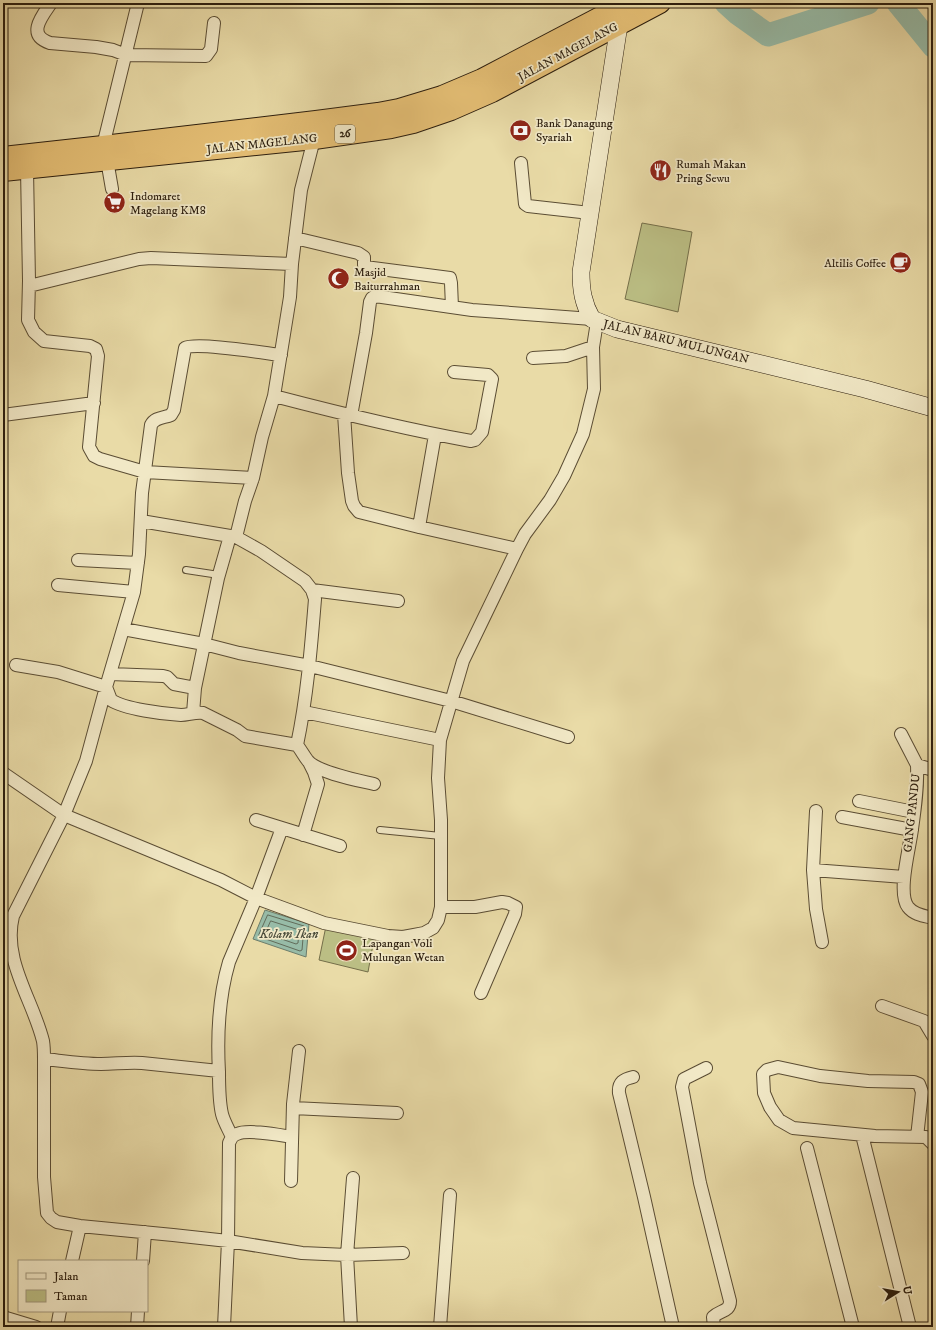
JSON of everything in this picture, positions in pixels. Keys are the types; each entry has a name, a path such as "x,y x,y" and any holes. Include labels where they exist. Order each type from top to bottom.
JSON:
{"highway":[{"name":"JALAN MAGELANG","path":"3,171 27,169 105,153 378,113 419,104 482,79 627,3"},
{"name":"JALAN MAGELANG","path":"3,156 105,153 314,139 391,128 439,115 492,92 660,3"}],"main road":[{"name":"JALAN BARU MULUNGAN","path":"619,25 581,272 581,286 585,306 594,320 617,329 865,389 933,408"}],"street":[{"path":"51,3 41,17 37,30 38,34 44,41 50,43 113,50 126,55 206,56 210,49 214,24"},
{"path":"112,189 105,153 138,3"},
{"path":"193,713 195,688 219,575 253,478 262,437 274,396 290,297 292,264 301,190 314,139"},
{"path":"521,163 525,204 528,206 590,213"},
{"path":"27,169 29,286 28,320 34,332 44,341 90,346 96,349 98,356 89,446 94,456 145,472 253,478"},
{"path":"295,238 358,253 364,257 365,267 450,278 452,307"},
{"path":"29,286 145,258 292,264"},
{"path":"3,773 64,815 221,880 256,898 324,922 388,936 403,937 424,933 433,928 438,920 441,907 441,836 438,778 440,740 463,661 517,549 525,534 550,500 564,476 583,434 594,389 594,320 472,310 375,296 372,298 347,415 348,473 354,506 360,512 517,549"},
{"path":"281,355 225,348 190,346 185,348 172,415 157,419 153,422 145,472 138,563 134,592 86,761 64,815 15,909 10,930 13,953 17,971 43,1041 44,1177 47,1213 50,1218 57,1222 80,1226 228,1241 302,1253 347,1255 403,1253"},
{"path":"533,358 566,356 593,347"},
{"path":"274,396 347,415 435,435 471,441 475,440 482,432 492,379 488,375 454,372"},
{"path":"3,415 94,403"},
{"path":"419,527 435,435"},
{"path":"141,521 233,537 261,551 305,581 312,590 315,599 310,666 304,712 297,745"},
{"path":"78,560 138,563"},
{"path":"58,584 134,592"},
{"path":"312,590 398,601"},
{"path":"123,629 310,666 451,701 568,737"},
{"path":"16,665 58,672 106,687"},
{"path":"110,674 164,676 174,684 195,688"},
{"path":"106,687 111,700 122,706 182,715 203,713 237,730 245,736 297,745 309,762 318,784 303,835"},
{"path":"304,712 440,740"},
{"path":"901,734 917,765"},
{"path":"309,762 336,775 374,784"},
{"name":"GANG PANDU","path":"933,770 917,765 912,830 904,877 905,902 909,908 915,913 933,918"},
{"path":"859,801 914,812"},
{"path":"816,811 813,870 816,910 822,942"},
{"path":"842,817 912,830"},
{"path":"256,820 340,846"},
{"path":"232,1137 222,1115 218,1072 220,1022 226,972 282,828"},
{"path":"813,870 904,877"},
{"path":"441,907 475,907 502,902 508,903 516,908 515,914 481,993"},
{"path":"882,1006 924,1021 933,1036"},
{"path":"291,1181 293,1108 299,1051"},
{"path":"44,1059 100,1064 123,1064 131,1062 218,1072"},
{"path":"706,1068 684,1079 682,1087 700,1183 730,1302 730,1307 727,1310 717,1313 713,1317 714,1327"},
{"path":"917,1136 922,1092 919,1084 914,1082 868,1081 820,1076 778,1068 766,1070 764,1074 764,1093 770,1107 779,1120 793,1128 862,1135 926,1137 933,1144"},
{"path":"633,1077 622,1081 620,1084 619,1093 673,1327"},
{"path":"293,1108 397,1113"},
{"path":"224,1327 228,1241 229,1143 232,1137 243,1132 292,1137"},
{"path":"862,1135 910,1327"},
{"path":"807,1148 853,1327"},
{"path":"351,1327 347,1255 353,1178"},
{"path":"440,1327 450,1194"},
{"path":"72,1260 80,1226"},
{"path":"143,1260 144,1232"},
{"path":"57,1327 60,1312"},
{"path":"137,1327 138,1312"},
{"path":"3,1317 36,1327"}],"lane":[{"path":"186,570 219,575"},
{"path":"380,830 441,836"}],"green space":[{"path":"642,223 692,232 678,312 625,299"},
{"name":"Lapangan Voli Mulungan Wetan","path":"326,926 374,939 368,972 319,960"}],"water":[{"name":"Kolam Ikan","path":"265,910 309,924 306,957 253,939"}],"waterway":[{"path":"726,3 737,13 768,35 868,3"},
{"path":"898,3 933,46"}],"place":[{"name":"Bank Danagung Syariah","path":"521,130"},
{"name":"Rumah Makan Pring Sewu","path":"660,171"},
{"name":"Indomaret Magelang KM8","path":"115,203"},
{"name":"Altilis Coffee","path":"901,263"},
{"name":"Masjid Baiturrahman","path":"338,279"},
{"name":"Lapangan Voli Mulungan Wetan","path":"346,950"}]}
